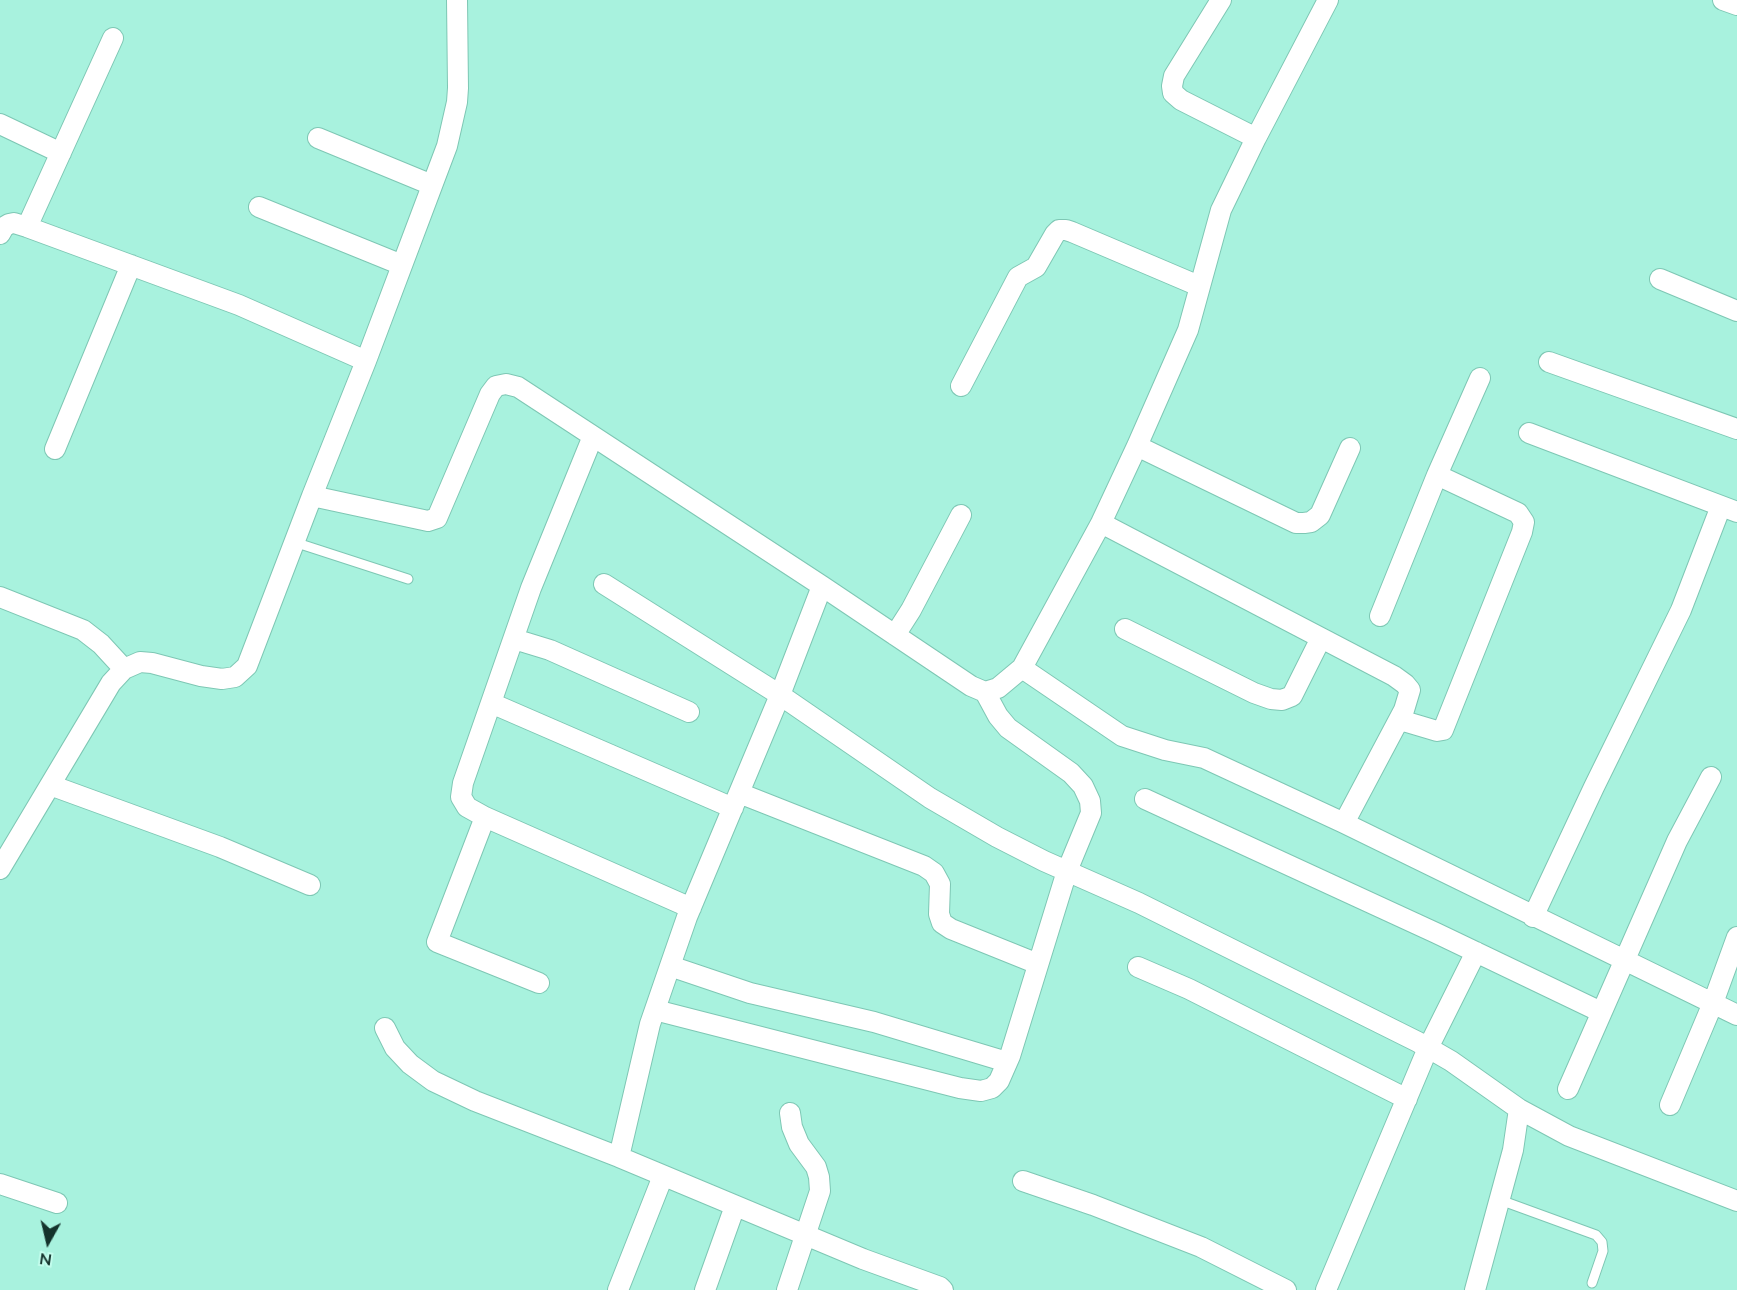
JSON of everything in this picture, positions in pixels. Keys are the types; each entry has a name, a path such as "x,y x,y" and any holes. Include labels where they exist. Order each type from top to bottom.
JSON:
{"street":[{"path":"0,869 111,683 124,669 140,662 152,663 222,679 235,677 247,666 366,362 447,146 457,102 457,0"},
{"path":"1221,0 1174,76 1173,93 1181,100 1256,138"},
{"path":"985,692 998,688 1022,668 1101,523 1188,330 1221,210 1328,0"},
{"path":"1723,0 1737,5"},
{"path":"27,226 113,38"},
{"path":"0,124 61,153"},
{"path":"318,138 432,185"},
{"path":"259,207 402,265"},
{"path":"0,234 9,224 27,226 239,305 366,362"},
{"path":"961,386 1018,277 1036,267 1059,230 1072,232 1199,286"},
{"path":"55,449 131,265"},
{"path":"1660,279 1737,311"},
{"path":"1549,362 1737,429"},
{"path":"1380,616 1480,378"},
{"path":"312,496 428,520 437,518 490,394 496,386 506,384 518,387 971,686 985,692 998,716 1008,728 1071,773 1083,786 1090,801 1090,813 1067,871 1007,1062 999,1081 992,1088 981,1091 960,1088 655,1010"},
{"path":"1529,433 1729,509 1533,917"},
{"path":"593,436 535,578 461,797 467,807 485,817 691,908"},
{"path":"1137,446 1296,523 1311,522 1320,515 1350,448"},
{"path":"1400,720 1437,731 1443,730 1524,522 1518,513 1437,476"},
{"path":"895,635 911,610 961,515"},
{"path":"1101,523 1394,676 1410,690 1400,720 1344,823"},
{"path":"604,584 780,695 930,798 997,837 1139,903 1428,1048 1451,1061 1519,1109 1569,1136 1737,1201"},
{"path":"619,1157 655,1010 670,966 691,908 780,695 822,586"},
{"path":"0,597 83,630 101,644 124,669"},
{"path":"1125,629 1254,693 1282,700 1292,696 1321,638"},
{"path":"514,639 550,650 688,711"},
{"path":"1022,668 1122,736 1165,750 1204,758 1344,823 1737,1015"},
{"path":"491,703 736,801 924,866 934,873 940,884 939,914 942,923 951,929 1038,964"},
{"path":"1568,1089 1677,841 1711,777"},
{"path":"50,785 220,847 310,885"},
{"path":"1145,799 1601,1012"},
{"path":"485,817 437,942 539,983"},
{"path":"1670,1105 1713,1003 1737,937"},
{"path":"1326,1290 1428,1048 1476,952"},
{"path":"670,966 750,993 874,1022 1007,1062"},
{"path":"1138,967 1189,989 1407,1099"},
{"path":"385,1028 395,1048 410,1064 433,1081 475,1101 619,1157 943,1290"},
{"path":"1475,1290 1513,1150 1519,1109"},
{"path":"787,1290 820,1191 816,1167 799,1144 792,1127 790,1113"},
{"path":"618,1290 663,1176"},
{"path":"1023,1181 1093,1205 1201,1247 1286,1290"},
{"path":"0,1184 57,1203"},
{"path":"705,1290 735,1206"}],"lane":[{"path":"294,542 408,579"},
{"path":"1500,1200 1596,1235 1602,1242 1603,1251 1592,1283"}]}
